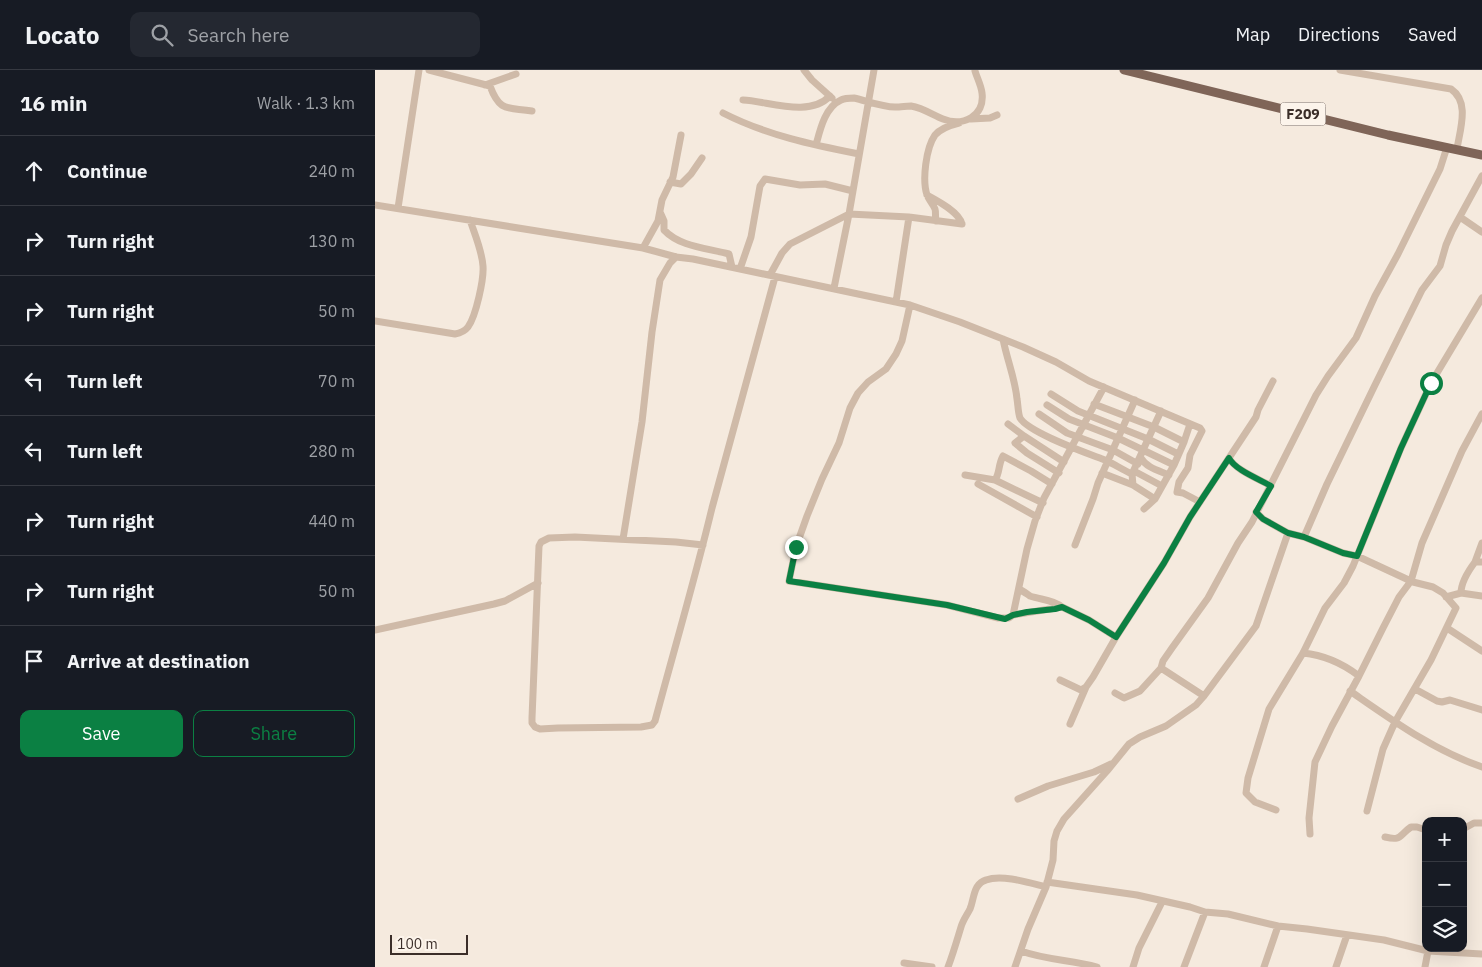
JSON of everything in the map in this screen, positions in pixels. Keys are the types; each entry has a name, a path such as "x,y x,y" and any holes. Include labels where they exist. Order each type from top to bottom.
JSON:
{"main road":[{"name":"F209","path":"1124,70 1388,135 1482,154"}],"street":[{"path":"398,208 419,70"},
{"path":"429,70 489,86 493,95 505,107 513,110 532,111"},
{"path":"804,70 812,80 837,102"},
{"path":"834,288 874,70"},
{"path":"1340,70 1451,89 1457,93 1462,111 1457,149"},
{"path":"971,119 978,113 982,104 982,94 975,71"},
{"path":"485,85 515,74"},
{"path":"743,100 753,100 781,106 807,106 816,105 830,96"},
{"path":"817,145 819,132 825,118 837,102 841,100 854,98 895,107 912,106 945,120 961,122"},
{"path":"723,113 757,129 859,154"},
{"path":"936,220 935,209 927,195 924,172 931,143 936,134 941,129 961,122 997,115"},
{"path":"643,248 658,221 662,200 673,177 681,134"},
{"path":"1115,693 1124,698 1140,691 1161,668 1171,648 1208,598 1271,486 1316,395 1356,338 1441,169 1447,147"},
{"path":"670,182 681,184 702,158"},
{"path":"1304,537 1327,484 1382,371 1422,290 1440,266 1445,245 1482,176"},
{"path":"736,268 751,237 760,186 765,180 800,185 825,184 853,190"},
{"path":"703,545 575,537 549,538 541,542 539,546 531,718 535,727 540,730 647,727 655,721 703,545 773,276 782,254 790,244 849,214 909,217 962,224 946,206 927,195"},
{"path":"375,205 643,248 676,257 910,305 1003,339 1056,362 1104,387 1197,426 1202,432 1190,455 1188,468 1179,482 1177,492 1183,493 1199,502"},
{"path":"660,211 664,221 664,230 671,237 680,242 729,254 736,268"},
{"path":"896,302 909,217"},
{"path":"1460,217 1482,232"},
{"path":"375,321 455,334 462,333 467,328 473,318 483,268 471,220"},
{"path":"623,539 642,422 660,280 670,262 676,257"},
{"path":"1276,810 1255,802 1246,793 1248,778 1269,709 1303,653 1318,619 1344,583 1401,448 1431,383 1482,298"},
{"path":"910,305 902,341 896,354 886,368 858,393 849,408 839,443 822,479 796,547 789,581 947,605 1005,619 1013,615 1062,607"},
{"path":"1003,339 1017,392 1020,417 1023,421 1043,434 1108,462 1174,465"},
{"path":"1070,724 1086,687 1164,563 1199,502 1256,417 1273,381"},
{"path":"1013,615 1027,549 1037,517 1052,484 1104,387"},
{"path":"1051,394 1078,411 1148,439 1179,454"},
{"path":"1075,545 1102,473 1135,400"},
{"path":"1094,404 1153,427 1184,442"},
{"path":"1047,405 1069,419 1117,438 1137,463 1162,486"},
{"path":"1124,482 1137,463 1161,411"},
{"path":"1039,414 1077,437 1113,450 1137,463 1169,475"},
{"path":"1310,834 1309,818 1315,762 1331,726 1391,613 1411,581 1422,543 1462,451 1482,414"},
{"path":"1007,424 1065,462"},
{"path":"1144,509 1155,498 1169,475 1190,424"},
{"path":"1024,436 1015,443 1027,453 1059,473"},
{"path":"995,480 999,463 1003,456 1052,484"},
{"path":"1229,458 1237,466 1271,486"},
{"path":"1133,485 1137,463"},
{"path":"1102,473 1133,485 1155,498"},
{"path":"965,475 995,480 1043,503"},
{"path":"978,484 1037,517"},
{"path":"1256,512 1263,519 1288,533 1304,537 1343,553 1357,556 1411,581 1433,587 1443,593 1456,608 1415,689 1395,722 1383,749 1367,811"},
{"path":"1015,967 1028,929 1047,885 1053,860 1054,842 1064,818 1133,740 1166,726 1196,705 1204,696 1256,626 1288,533"},
{"path":"1461,593 1461,586 1479,562 1482,543"},
{"path":"375,630 505,601 538,583"},
{"path":"1019,589 1031,596 1060,605 1116,637"},
{"path":"1447,597 1461,593 1482,596"},
{"path":"1447,628 1482,651"},
{"path":"1303,653 1317,654 1329,658 1359,676"},
{"path":"1161,668 1204,696"},
{"path":"1060,680 1081,690 1086,687"},
{"path":"1415,689 1437,701 1450,700 1482,710"},
{"path":"1350,691 1442,751 1459,760 1482,767"},
{"path":"1018,799 1048,786 1093,772 1113,762"},
{"path":"1467,826 1482,822"},
{"path":"1385,837 1400,838 1411,827 1422,829"},
{"path":"948,967 961,926 970,910 974,893 982,882 995,878 1137,895 1205,912 1229,914 1278,926 1384,940 1422,950"},
{"path":"1133,967 1139,948 1162,902"},
{"path":"1185,967 1205,912"},
{"path":"1264,967 1278,926"},
{"path":"1336,967 1347,935"},
{"path":"1021,952 1097,967"},
{"path":"1425,967 1428,952"},
{"path":"1446,952 1482,954"},
{"path":"904,963 932,967"}],"route":[{"path":"796,547 789,581 947,605 1005,619 1027,612 1062,607 1089,620 1116,637 1229,458 1230,461 1252,476 1271,486 1256,512 1263,519 1288,533 1304,537 1343,553 1357,556 1401,448 1431,383"}]}
